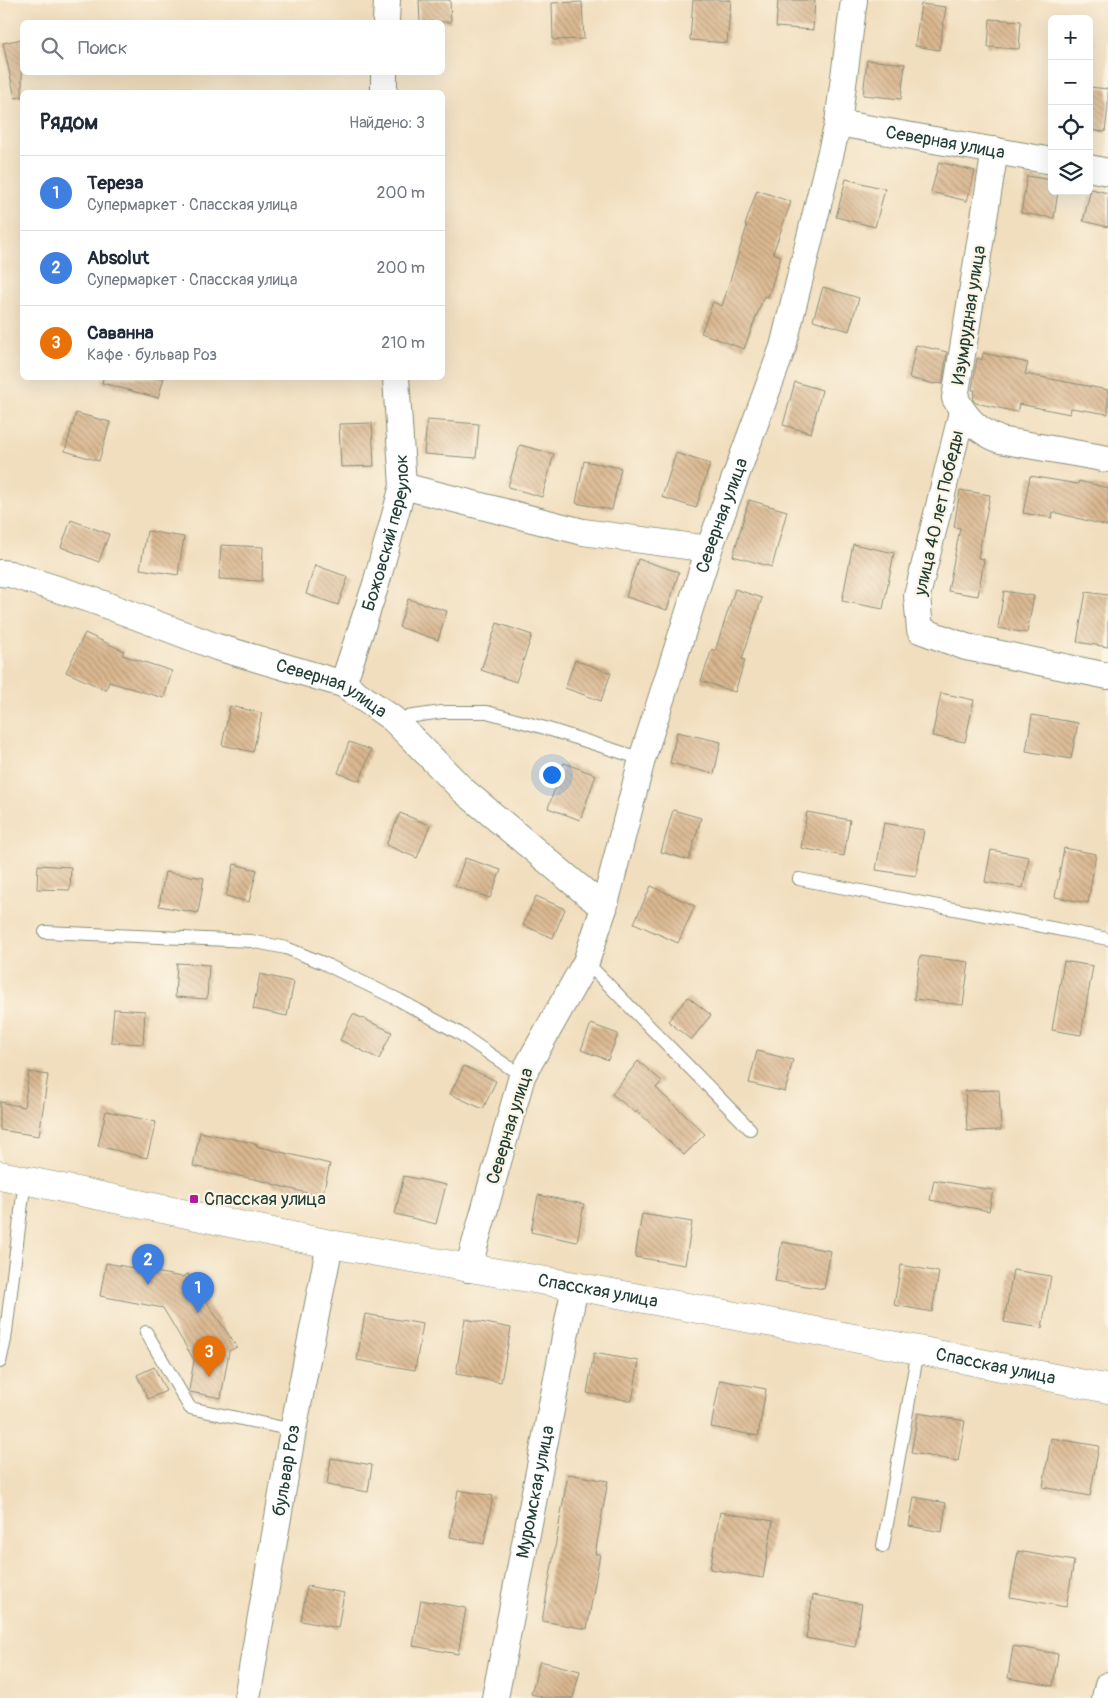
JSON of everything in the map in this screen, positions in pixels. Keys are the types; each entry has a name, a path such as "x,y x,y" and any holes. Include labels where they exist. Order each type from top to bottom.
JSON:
{"street":[{"path":"386,20 387,0"},
{"name":"Северная улица","path":"468,1269 522,1076 586,962 604,908 642,759 709,549 783,347 838,123 854,0"},
{"path":"384,75 384,90"},
{"name":"Северная улица","path":"838,123 1048,160"},
{"name":"Изумрудная улица","path":"962,412 956,398 996,150"},
{"path":"1093,169 1108,172"},
{"name":"Божовский переулок","path":"343,684 376,584 403,486 396,380"},
{"path":"962,412 984,433 1000,440 1108,459"},
{"name":"улица 40 лет Победы","path":"962,412 917,596 920,630 966,647 1108,676"},
{"path":"403,486 583,532 709,549"},
{"name":"Северная улица","path":"0,572 90,599 216,647 343,684 393,719 464,791 604,908"},
{"name":"Спасская улица","path":"13,1177 330,1244 575,1286 918,1350 1108,1389"},
{"name":"бульвар Роз","path":"246,1698 293,1430 330,1244"},
{"name":"Муромская улица","path":"494,1698 575,1286"},
{"path":"1106,1698 1108,1685"}],"lane":[{"path":"393,719 442,712 487,712 545,728 642,759"},
{"path":"799,879 1108,939"},
{"path":"45,932 251,941 286,948 400,1000 458,1033 522,1076"},
{"path":"586,962 750,1129"},
{"path":"0,1362 13,1177"},
{"path":"146,1332 190,1408 293,1430"},
{"path":"883,1546 918,1350"}],"building":[{"path":"419,0 450,0 451,22 445,22 445,20 420,20"},
{"path":"693,0 731,0 727,43 690,40"},
{"path":"778,0 815,0 813,30 776,27"},
{"path":"582,2 584,39 553,40 552,3"},
{"path":"921,4 946,7 939,50 915,46"},
{"path":"990,19 1021,21 1019,49 988,47"},
{"path":"20,39 22,90 20,90 20,97 15,98 3,43"},
{"path":"867,60 905,64 901,99 863,95"},
{"path":"1093,87 1108,89 1105,132 1093,130"},
{"path":"939,162 975,171 967,201 931,192"},
{"path":"1027,176 1048,179 1048,195 1057,195 1054,218 1021,213"},
{"path":"846,179 885,189 875,227 836,217"},
{"path":"1093,189 1108,193 1108,227 1083,221 1090,195 1093,195"},
{"path":"757,190 791,202 773,253 781,256 768,297 764,296 744,349 701,333 713,302 722,306"},
{"path":"823,287 859,298 849,331 813,320"},
{"path":"916,345 947,352 942,384 909,378"},
{"path":"983,353 1028,363 1025,374 1108,390 1108,414 1071,408 1070,414 1019,404 1017,412 976,403 973,400 975,390 972,390 977,358 982,360"},
{"path":"103,380 163,380 158,398 102,383"},
{"path":"795,382 822,390 811,433 783,425"},
{"path":"76,413 110,422 99,461 65,451"},
{"path":"427,420 479,424 476,458 424,454"},
{"path":"372,423 374,466 341,467 339,424"},
{"path":"520,445 554,454 542,497 508,487"},
{"path":"676,453 710,464 696,508 662,497"},
{"path":"584,461 621,468 612,510 576,503"},
{"path":"1030,476 1078,484 1079,481 1108,488 1108,526 1053,512 1052,518 1023,513"},
{"path":"960,490 990,495 978,558 984,559 978,596 948,591 960,528 954,527"},
{"path":"749,500 787,511 772,567 733,556"},
{"path":"71,520 109,534 99,562 61,547"},
{"path":"147,531 184,537 178,575 140,569"},
{"path":"853,544 894,553 883,609 842,601"},
{"path":"221,545 263,547 262,581 219,579"},
{"path":"638,559 679,572 667,610 626,597"},
{"path":"315,565 348,577 338,605 306,594"},
{"path":"735,589 762,598 742,659 745,660 735,692 701,681 712,649 715,651"},
{"path":"1004,591 1034,596 1027,633 998,628"},
{"path":"1086,592 1108,595 1108,647 1077,642"},
{"path":"408,599 447,611 438,640 399,627"},
{"path":"497,623 532,635 516,682 481,670"},
{"path":"85,633 124,651 122,655 172,671 164,698 109,682 106,690 66,672"},
{"path":"575,660 611,673 601,701 565,688"},
{"path":"941,693 974,700 965,742 932,736"},
{"path":"230,706 262,713 253,752 222,745"},
{"path":"1032,715 1078,723 1071,759 1026,751"},
{"path":"677,732 721,742 714,774 670,763"},
{"path":"349,742 371,750 360,781 338,773"},
{"path":"564,763 596,775 580,820 548,808"},
{"path":"673,810 701,818 689,860 661,852"},
{"path":"807,812 850,820 844,856 801,848"},
{"path":"400,813 430,825 417,858 386,845"},
{"path":"884,823 924,830 916,876 876,870"},
{"path":"1064,848 1096,854 1088,903 1055,897"},
{"path":"991,850 1029,857 1023,888 985,882"},
{"path":"465,858 501,870 490,898 455,886"},
{"path":"234,864 257,870 249,902 226,896"},
{"path":"38,865 71,867 70,890 37,889"},
{"path":"165,872 204,878 198,913 159,906"},
{"path":"651,886 695,906 678,943 634,923"},
{"path":"536,896 565,909 553,938 523,925"},
{"path":"920,956 969,962 963,1005 914,999"},
{"path":"1064,961 1093,966 1081,1035 1052,1030"},
{"path":"177,963 209,965 207,999 175,997"},
{"path":"260,974 294,982 287,1016 253,1009"},
{"path":"688,997 711,1015 691,1040 668,1021"},
{"path":"114,1009 145,1011 143,1044 111,1042"},
{"path":"353,1014 392,1032 379,1059 340,1040"},
{"path":"591,1024 618,1034 608,1060 581,1050"},
{"path":"757,1051 793,1060 785,1092 749,1083"},
{"path":"638,1061 662,1081 656,1088 705,1134 684,1155 637,1111 636,1113 612,1094"},
{"path":"464,1066 496,1081 483,1109 450,1094"},
{"path":"29,1072 48,1075 39,1136 0,1130 0,1102 24,1107"},
{"path":"999,1090 1001,1130 967,1131 965,1091"},
{"path":"106,1111 156,1122 147,1158 98,1146"},
{"path":"200,1132 257,1144 256,1146 330,1164 322,1197 272,1183 193,1166"},
{"path":"404,1176 446,1185 436,1224 395,1214"},
{"path":"934,1180 993,1190 989,1211 930,1200"},
{"path":"538,1195 584,1204 577,1242 531,1232"},
{"path":"642,1214 692,1222 685,1265 635,1257"},
{"path":"782,1242 831,1251 824,1289 775,1281"},
{"path":"106,1263 182,1277 188,1274 237,1347 229,1351 221,1398 190,1392 194,1360 163,1308 100,1296"},
{"path":"901,1265 939,1272 932,1312 894,1305"},
{"path":"1013,1270 1051,1276 1042,1328 1004,1322"},
{"path":"365,1314 423,1324 415,1370 357,1360"},
{"path":"465,1319 511,1328 501,1382 456,1374"},
{"path":"594,1353 639,1361 632,1401 587,1393"},
{"path":"154,1367 166,1391 148,1399 137,1375"},
{"path":"720,1380 766,1389 758,1436 711,1427"},
{"path":"918,1413 965,1421 958,1461 911,1453"},
{"path":"1051,1438 1099,1446 1090,1496 1043,1487"},
{"path":"331,1458 372,1465 368,1492 327,1485"},
{"path":"568,1474 608,1481 595,1554 600,1554 587,1629 542,1621"},
{"path":"458,1490 493,1496 484,1544 450,1537"},
{"path":"914,1497 946,1503 942,1532 909,1526"},
{"path":"720,1512 773,1521 763,1578 710,1569"},
{"path":"1018,1551 1074,1561 1066,1607 1010,1597"},
{"path":"307,1586 344,1593 338,1628 301,1621"},
{"path":"813,1595 862,1604 855,1647 806,1638"},
{"path":"421,1600 466,1608 458,1654 413,1646"},
{"path":"1013,1646 1058,1654 1053,1686 1008,1678"},
{"path":"540,1661 580,1671 573,1698 546,1698 531,1694"}],"place":[{"name":"Спасская улица","path":"194,1199"},
{"name":"Absolut","path":"148,1285"},
{"name":"Тереза","path":"198,1313"},
{"name":"Саванна","path":"209,1377"}]}
